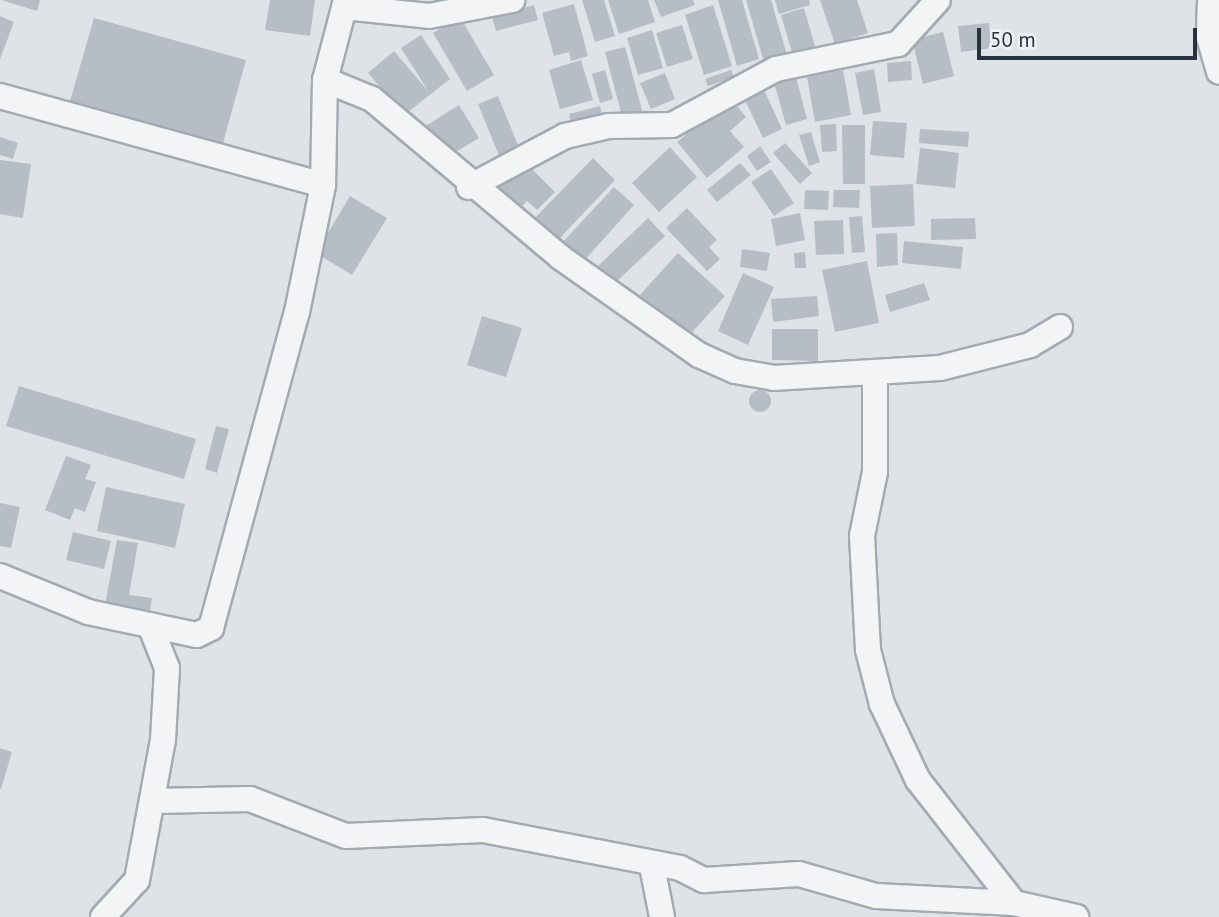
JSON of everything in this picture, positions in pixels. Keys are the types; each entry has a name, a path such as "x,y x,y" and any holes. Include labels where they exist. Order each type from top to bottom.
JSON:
{"street":[{"path":"0,576 88,612 197,635 211,628 219,613 297,312 323,185 325,80 345,3 429,16 512,0"},
{"path":"469,187 565,136 609,126 672,125 776,69 898,44 938,0"},
{"path":"1210,0 1209,37 1219,72"},
{"path":"325,80 372,99 469,187 699,355 773,378 874,375 940,368 1030,345 1060,327"},
{"path":"0,96 323,185"},
{"path":"874,375 875,472 862,536 872,664 882,704 918,780 1014,903"},
{"path":"103,917 137,880 153,800 168,684 150,625"},
{"path":"153,800 250,799 346,836 483,830 713,881 799,874 876,896 1014,903 1076,917"},
{"path":"652,866 662,917"}],"building":[{"path":"1,0 40,0 37,11"},
{"path":"270,0 315,0 310,36 265,30"},
{"path":"582,0 604,0 615,36 595,42"},
{"path":"608,0 648,0 655,22 619,34"},
{"path":"654,0 693,0 695,5 661,17"},
{"path":"718,0 742,0 759,59 737,66"},
{"path":"746,0 771,0 787,55 764,62"},
{"path":"775,0 809,0 810,5 779,14"},
{"path":"820,0 857,0 868,33 835,44"},
{"path":"574,4 588,56 571,61 569,52 554,56 542,13"},
{"path":"534,5 538,20 496,31 492,17"},
{"path":"713,5 732,66 704,75 685,15"},
{"path":"804,8 817,53 794,59 781,15"},
{"path":"0,16 14,22 0,59"},
{"path":"460,17 494,75 467,91 433,33"},
{"path":"94,18 246,60 223,143 70,101"},
{"path":"989,23 991,48 961,52 958,26"},
{"path":"682,25 693,59 667,67 656,33"},
{"path":"652,30 663,68 638,75 627,38"},
{"path":"943,32 954,76 923,84 912,40"},
{"path":"421,35 450,79 404,115 368,73 394,51 429,92 401,48"},
{"path":"625,47 643,114 623,120 605,52"},
{"path":"581,60 593,100 560,109 549,70"},
{"path":"911,61 912,80 888,82 887,63"},
{"path":"874,69 881,112 863,115 855,73"},
{"path":"605,70 613,99 600,103 592,74"},
{"path":"731,70 734,77 708,86 705,79"},
{"path":"843,70 851,115 815,122 807,77"},
{"path":"665,73 675,99 651,109 640,83"},
{"path":"796,77 807,119 786,125 774,82"},
{"path":"761,83 782,129 763,138 741,92"},
{"path":"498,96 520,150 500,158 478,104"},
{"path":"730,97 746,117 730,131 744,147 707,178 677,142"},
{"path":"459,105 479,138 444,159 424,127"},
{"path":"600,106 604,124 573,132 569,114"},
{"path":"873,121 907,123 904,158 870,155"},
{"path":"836,124 837,151 822,152 820,125"},
{"path":"842,125 865,125 865,184 843,184"},
{"path":"920,129 969,132 968,147 919,143"},
{"path":"811,132 820,162 809,166 799,135"},
{"path":"0,137 18,143 13,159 0,155"},
{"path":"785,143 812,173 800,184 773,153"},
{"path":"760,146 771,162 757,171 747,156"},
{"path":"670,147 697,177 659,212 632,183"},
{"path":"920,148 959,153 955,188 916,184"},
{"path":"593,158 615,180 557,241 534,219"},
{"path":"0,160 31,164 23,218 0,214"},
{"path":"525,162 555,192 537,210 527,201 513,215 493,195"},
{"path":"740,163 751,175 717,202 707,190"},
{"path":"771,169 794,203 774,216 751,182"},
{"path":"913,184 915,226 872,228 870,186"},
{"path":"614,187 634,205 582,263 561,244"},
{"path":"805,190 829,191 828,210 804,209"},
{"path":"834,190 860,190 859,208 833,207"},
{"path":"350,196 387,218 352,275 316,253"},
{"path":"687,208 717,240 709,247 720,259 707,271 666,228"},
{"path":"800,213 805,240 776,246 771,219"},
{"path":"862,216 865,252 852,253 849,217"},
{"path":"648,218 665,236 614,284 598,266"},
{"path":"975,218 976,239 931,240 931,219"},
{"path":"843,220 844,254 816,255 814,221"},
{"path":"897,233 898,265 877,267 876,234"},
{"path":"904,241 963,247 961,269 902,263"},
{"path":"742,249 770,253 767,271 740,267"},
{"path":"805,252 806,268 795,268 794,253"},
{"path":"678,253 725,296 685,340 638,297"},
{"path":"867,261 879,323 835,332 822,270"},
{"path":"743,273 774,287 748,345 718,331"},
{"path":"924,283 930,300 890,312 885,295"},
{"path":"817,296 819,316 773,322 771,299"},
{"path":"482,316 522,328 506,377 467,365"},
{"path":"772,329 818,329 818,361 772,360"},
{"path":"19,386 196,439 184,479 6,426"},
{"path":"760,390 768,393 771,401 768,409 760,412 752,409 749,401 752,393"},
{"path":"216,426 229,429 217,473 205,469"},
{"path":"66,456 91,465 85,479 96,482 85,512 75,508 70,520 45,510"},
{"path":"106,487 185,504 175,548 97,531"},
{"path":"0,503 20,507 11,548 0,546"},
{"path":"73,532 111,541 104,569 66,560"},
{"path":"117,540 138,543 129,595 152,598 149,618 104,610"},
{"path":"0,748 12,752 1,789 0,789"}]}
